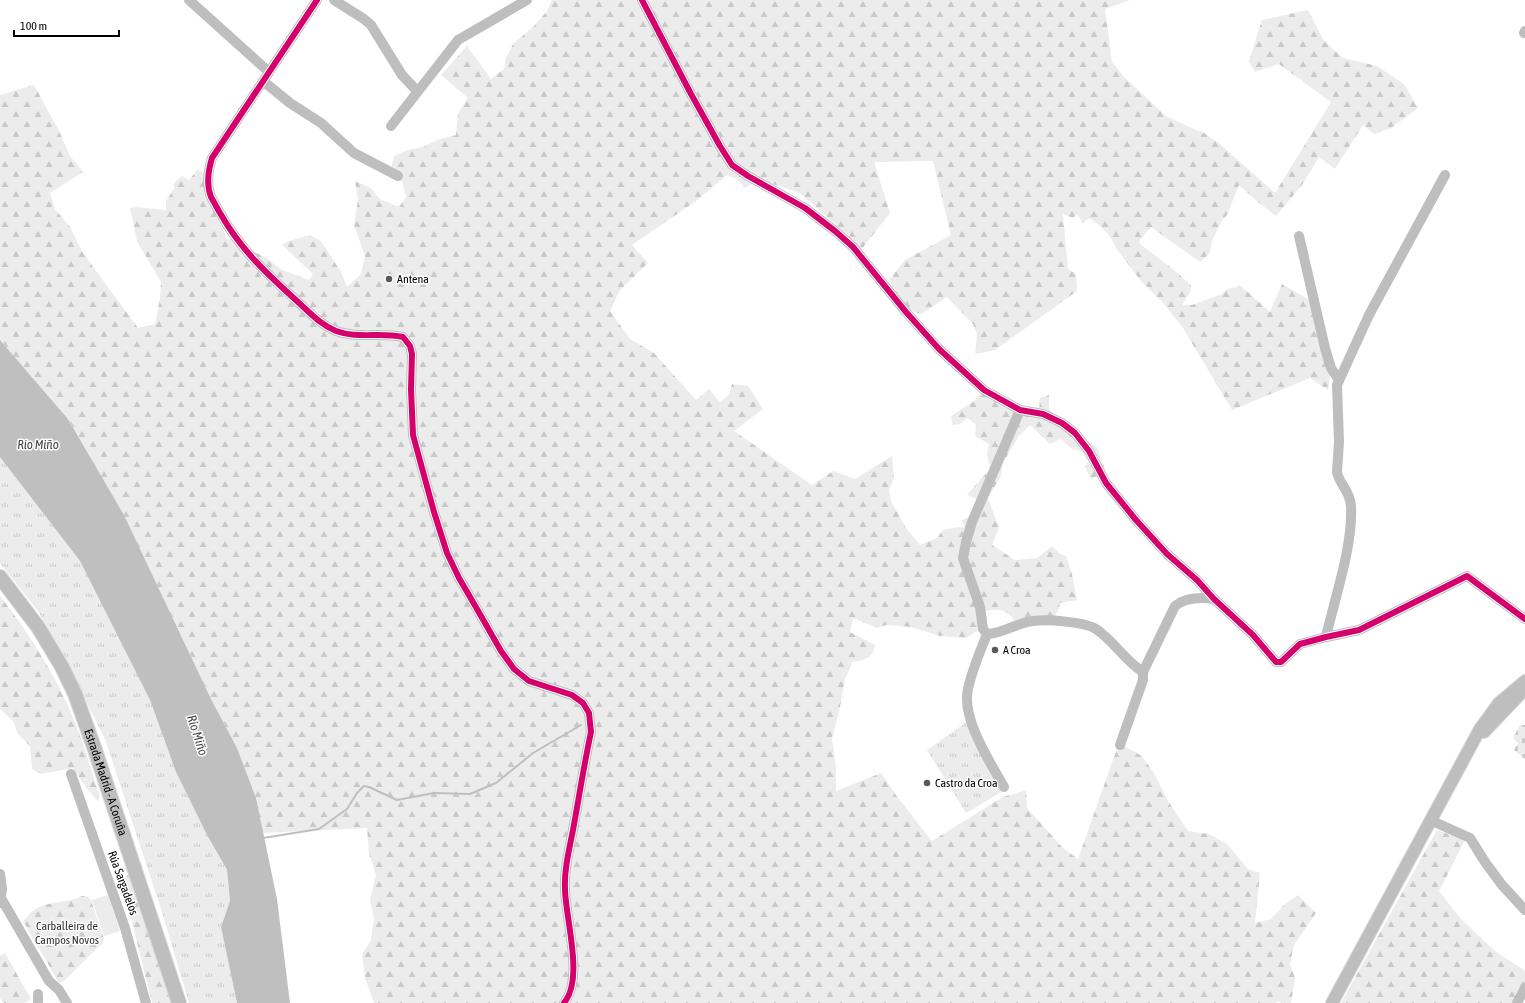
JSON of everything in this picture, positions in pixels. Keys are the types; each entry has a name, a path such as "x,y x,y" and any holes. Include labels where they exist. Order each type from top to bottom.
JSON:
{"highway":[{"name":"Estrada Madrid - A Coruña","path":"0,578 38,627 62,667 74,691 98,757 179,1003"}],"main road":[{"path":"1332,1003 1470,745 1499,703 1525,681"},
{"path":"1470,745 1525,689"}],"street":[{"path":"189,0 268,72"},
{"path":"317,0 212,158 208,172 211,196 226,224 244,249 275,282 326,326 338,332 354,334 392,334 403,337 410,346 412,354 411,389 413,435 434,512 447,552 459,578 501,651 514,669 530,681 572,695 583,703 589,713 591,732 567,862 565,889 573,960 573,978 570,993 564,1003"},
{"path":"334,0 371,25 402,75 417,91"},
{"path":"391,126 458,40 526,0"},
{"path":"642,0 691,94 732,165 748,176 805,208 853,247 906,312 940,350 984,390 1020,410 1042,414 1062,423 1075,433 1088,451 1106,484 1136,520 1167,554 1197,580 1214,599 1253,635 1276,662 1281,662 1300,644 1326,636 1359,630 1467,576 1525,619"},
{"path":"263,81 290,103 321,123 354,153 398,176"},
{"path":"1326,636 1349,539 1351,505 1348,492 1338,477 1337,472 1339,442 1337,385 1369,315 1445,176"},
{"path":"1299,236 1325,348 1332,368 1339,380"},
{"path":"987,634 983,629 980,607 963,558 972,522 1020,410"},
{"path":"1120,745 1143,680 1144,672 1175,606 1182,601 1193,598 1214,599"},
{"path":"987,634 996,633 1006,628 1033,620 1087,624 1096,629 1134,666 1144,672"},
{"path":"987,634 967,690 967,706 970,722 1004,787"},
{"name":"Rúa Sargadelos","path":"70,774 125,928 146,1003"},
{"path":"1430,820 1470,838 1502,885 1525,910"},
{"path":"0,874 2,889 0,900 51,984 56,986 67,1003"},
{"path":"1517,1003 1525,988"}],"green space":[{"path":"552,0 1130,0 1105,9 1112,62 1124,77 1166,116 1201,131 1220,144 1275,193 1331,102 1279,64 1255,72 1249,61 1262,20 1308,10 1324,41 1343,58 1377,66 1404,84 1418,108 1391,128 1374,134 1363,125 1335,169 1319,157 1302,185 1276,216 1239,185 1227,215 1221,222 1212,241 1210,253 1200,262 1151,227 1139,241 1140,244 1191,285 1190,292 1182,305 1192,305 1222,294 1227,289 1241,286 1270,312 1282,284 1313,302 1332,364 1328,390 1310,378 1232,410 1183,328 1164,304 1141,281 1116,248 1106,231 1089,218 1083,223 1077,214 1073,218 1063,214 1068,269 1076,274 1077,291 995,350 975,354 977,334 973,324 947,297 921,314 908,310 891,286 891,281 889,280 905,260 951,235 933,161 874,162 890,213 861,250 852,239 800,193 776,185 756,181 745,188 737,179 727,175 696,201 632,245 648,263 620,290 610,311 630,339 654,353 696,400 709,389 720,402 729,395 732,384 748,386 763,409 734,431 812,485 833,471 855,479 892,456 894,478 889,490 891,501 906,528 920,545 937,538 943,530 958,527 965,528 962,520 972,516 977,499 967,495 990,469 987,454 989,444 975,436 976,424 967,418 960,424 953,425 951,416 974,401 981,393 1028,412 1039,411 1040,398 1049,395 1049,409 1056,416 1070,422 1085,440 1097,447 1106,472 1091,479 1085,467 1088,461 1081,451 1072,449 1061,439 1050,444 1030,425 1019,436 1003,463 1001,476 988,498 999,528 992,545 1015,560 1037,558 1052,546 1060,554 1066,556 1072,574 1077,600 1060,603 1059,609 1052,620 1016,623 1009,614 1002,610 982,611 977,631 966,638 940,636 911,627 886,625 877,628 853,618 850,632 875,645 870,656 864,660 851,662 852,664 845,679 839,712 832,738 836,767 836,791 881,773 898,798 932,841 1003,797 1026,790 1027,808 1063,848 1078,859 1119,743 1142,756 1154,773 1168,801 1188,831 1209,834 1227,844 1248,869 1260,873 1255,923 1271,919 1284,905 1298,895 1316,913 1294,945 1290,964 1295,978 1291,1003 1277,1001 1276,1003 374,1003 365,978 362,954 371,940 374,918 370,900 376,875 369,853 367,828 263,833 256,798 237,748 211,699 124,515 68,419 0,340 0,95 34,85 59,131 70,156 83,172 50,193 55,209 70,227 83,253 138,328 155,324 160,299 161,282 137,241 130,208 136,207 166,210 166,201 174,189 174,183 182,176 189,180 198,169 214,181 205,189 228,240 240,235 251,250 268,259 280,269 309,280 313,274 282,245 289,241 310,235 321,241 341,272 347,287 361,274 365,256 354,225 358,199 355,181 371,188 380,199 399,207 406,197 403,183 391,170 394,156 407,150 423,147 437,140 456,135 458,113 468,98 441,75 467,46 491,79 504,69 506,58 513,44 533,27 547,11"},
{"path":"0,457 80,561 150,700 176,772 207,835 227,871 230,901 221,927 237,1003 189,1003 162,912 105,739 61,652 38,611 0,563"},
{"path":"0,596 22,625 42,656 68,705 99,794 99,802 87,789 73,768 41,774 32,769 30,746 18,734 13,721 0,709"},
{"path":"968,721 1003,791 966,813 927,750"},
{"path":"1520,725 1525,725 1525,759 1514,750 1518,743 1513,738"},
{"path":"1437,830 1465,840 1439,891 1460,918 1495,951 1525,971 1525,984 1516,1003 1341,1003"},
{"path":"129,873 172,1003 152,1003 132,922 120,887"},
{"path":"108,895 120,931 104,936 92,900"},
{"name":"Carballeira de Campos Novos","path":"82,896 88,897 91,900 104,939 102,944 65,980 59,983 23,921 33,911 40,907"},
{"path":"5,953 31,999 24,1003 3,1003 0,998 0,956"}],"water":[{"name":"Río Miño","path":"0,340 68,419 124,515 211,699 237,748 256,798 277,899 290,1003 237,1003 221,927 230,901 227,870 207,835 176,772 150,700 80,561 0,457"}],"waterway":[{"path":"263,838 319,829 347,809 357,793 364,786 397,800 434,793 470,794 496,783 533,753 581,725"}],"cycle path":[{"path":"317,0 212,158 208,178 209,192 228,226 255,261 321,322 336,331 352,335 386,335 403,337 410,346 412,354 411,389 413,435 447,553 459,578 501,651 514,669 529,681 572,695 583,703 589,713 591,732 565,875 566,903 572,949 573,980 570,993 564,1003"},
{"path":"642,0 691,94 732,165 748,176 805,208 853,247 906,312 939,349 984,390 1020,410 1043,414 1062,423 1075,433 1089,451 1106,483 1136,520 1167,554 1197,580 1214,599 1253,635 1276,662 1281,662 1300,644 1359,630 1467,576 1525,619"}],"place":[{"name":"Antena","path":"389,279"},
{"name":"A Croa","path":"995,650"},
{"name":"Castro da Croa","path":"927,783"}]}
